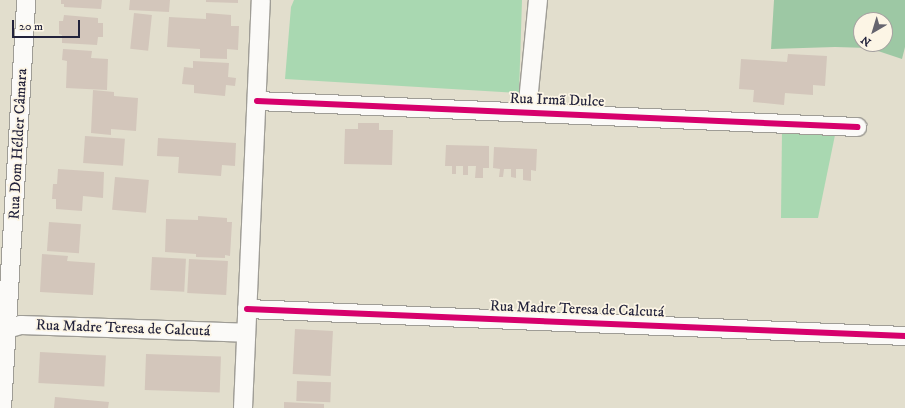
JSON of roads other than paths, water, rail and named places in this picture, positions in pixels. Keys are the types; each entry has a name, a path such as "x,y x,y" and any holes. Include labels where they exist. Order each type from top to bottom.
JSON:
{"street":[{"name":"Rua Dom Hélder Câmara","path":"2,408 4,330 26,0"},
{"path":"242,408 261,0"},
{"path":"527,112 538,0"},
{"name":"Rua Irmã Dulce","path":"256,100 857,126"},
{"name":"Rua Madre Teresa de Calcutá","path":"247,309 905,336"},
{"name":"Rua Madre Teresa de Calcutá","path":"4,330 21,325 246,333"}]}
